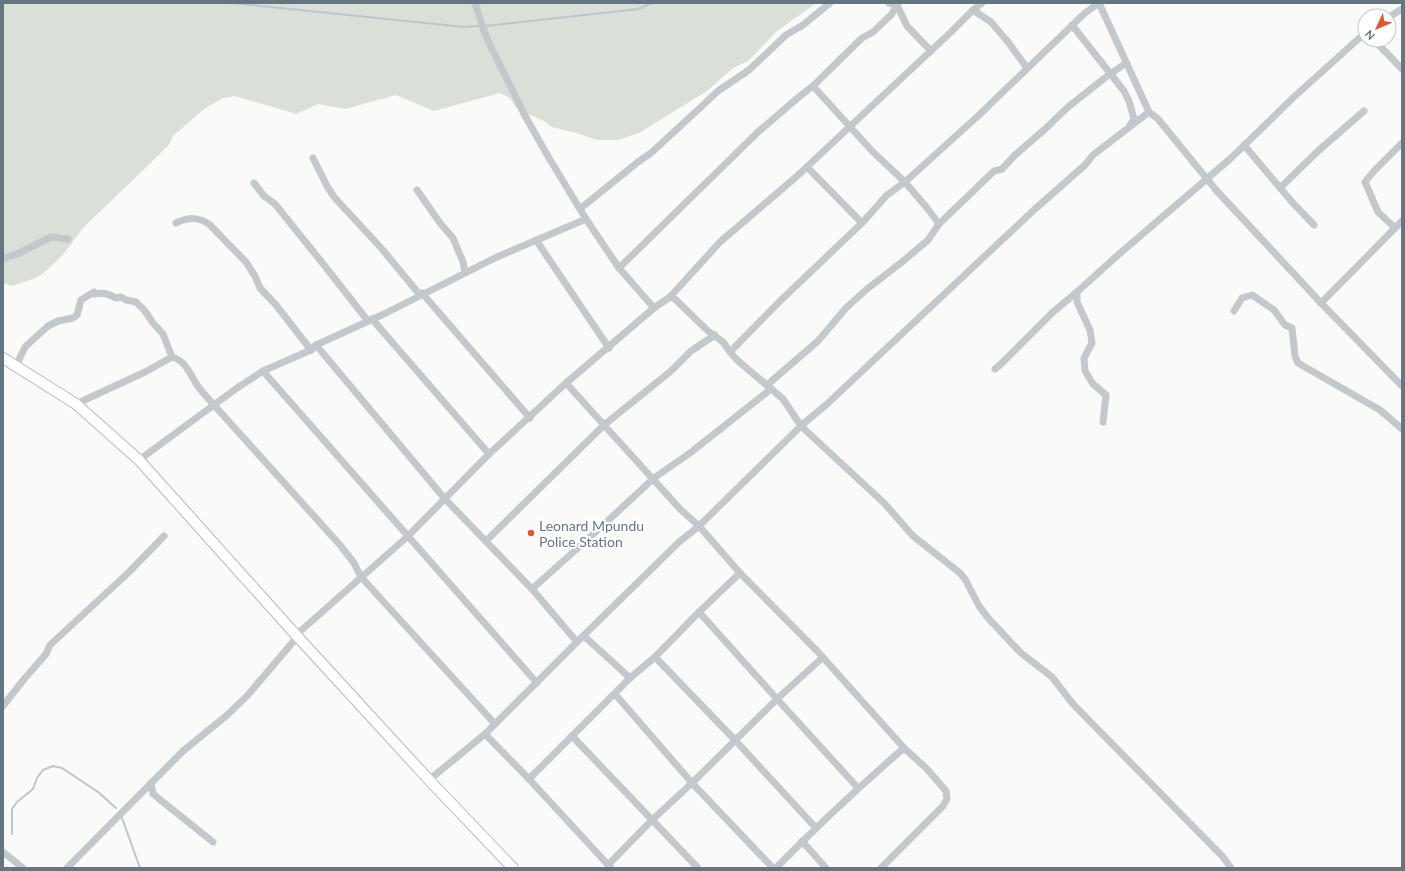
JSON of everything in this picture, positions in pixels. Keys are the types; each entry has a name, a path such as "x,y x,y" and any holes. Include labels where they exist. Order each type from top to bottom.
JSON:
{"street":[{"path":"475,3 484,31 524,114 581,208 586,219 619,268 654,308"},
{"path":"581,208 651,153 718,91 749,70 786,35 803,25 830,3"},
{"path":"889,3 897,5"},
{"path":"67,868 183,751 226,716 247,696 297,636 407,537 489,454 530,418 566,383 609,348 654,308 670,297 720,242 807,167 982,3"},
{"path":"730,352 779,302 862,223 887,195 905,182 979,115 1072,25 1099,3 1149,112 1158,119 1221,196 1321,303 1402,386"},
{"path":"897,5 907,26 931,51"},
{"path":"619,268 758,132 813,86 862,38 874,32 891,15 897,5"},
{"path":"973,10 991,22 1008,42 1026,68"},
{"path":"1072,25 1124,91 1130,101 1134,119 1129,127"},
{"path":"995,369 1043,322 1118,254 1207,179 1357,40"},
{"path":"1382,48 1402,69"},
{"path":"532,589 654,478 690,453 769,387 818,341 851,303 928,240 939,224 994,171 1002,168 1068,107 1126,63"},
{"path":"813,86 849,127 893,172 905,182 939,224"},
{"path":"429,780 485,734 679,542 699,526 801,426 827,404 1035,209 1086,166 1093,155 1149,112"},
{"path":"1281,187 1318,151 1364,112"},
{"path":"1395,228 1378,212 1366,182 1374,171 1402,143"},
{"path":"1244,145 1252,156 1281,187 1292,202 1314,225"},
{"path":"313,158 334,197 382,249 530,418"},
{"path":"807,167 862,223"},
{"path":"254,184 264,196 275,204 370,320 489,454"},
{"path":"416,190 453,238 463,262 465,272"},
{"path":"176,223 191,218 210,224 246,262 255,276 260,288 445,499 532,589 577,642"},
{"path":"139,460 237,388 263,371 313,348 465,272 586,219"},
{"path":"1321,303 1402,221"},
{"path":"3,260 51,237 68,239"},
{"path":"536,240 609,348"},
{"path":"16,366 25,346 53,323 73,318 79,311 81,300 94,292 95,294 108,293 116,298 121,297 126,300 136,302 163,334 172,358"},
{"path":"1077,292 1077,302 1090,330 1092,343 1084,358 1085,371 1093,384 1106,395 1103,422"},
{"path":"1234,311 1242,298 1252,295 1274,310 1285,325 1292,328 1295,356 1298,363 1380,410 1402,429"},
{"path":"670,297 675,299 708,332 715,335 723,342 730,352 783,399 801,426 884,503 913,536 960,573 965,579 979,606 989,619 1021,653 1052,677 1073,704 1223,857 1231,868"},
{"path":"486,541 604,425 671,371 691,351 715,335"},
{"path":"76,404 172,358 178,359 186,367 197,385 214,405 340,545 354,563 362,577 495,724"},
{"path":"4,359 76,404 139,460 297,636 429,780 513,868"},
{"path":"263,371 407,537 537,683"},
{"path":"566,383 654,478 681,510 699,526 740,573 819,653 904,748 927,769 946,791 947,799 943,806 881,868"},
{"path":"3,706 46,654 50,645 128,573 164,536"},
{"path":"529,779 630,678 655,657 740,573"},
{"path":"699,612 858,788"},
{"path":"584,636 630,678"},
{"path":"655,657 735,740 816,828"},
{"path":"485,734 610,866 652,820 822,658"},
{"path":"615,694 692,783 775,868 858,788 904,748"},
{"path":"572,736 698,868"},
{"path":"152,783 153,794 213,842"},
{"path":"802,841 826,868"},
{"path":"3,852 23,868"}],"shaded area":[{"path":"3,3 816,3 777,31 748,61 733,68 707,91 639,133 618,140 597,140 552,127 544,121 523,112 515,106 510,98 500,93 434,111 396,95 345,109 318,104 296,114 235,96 223,98 204,109 173,136 169,145 83,228 62,256 45,272 36,278 12,286 3,283"}],"waterway":[{"path":"231,3 464,27 480,26"},
{"path":"485,26 638,9 652,3"},
{"path":"12,834 12,809 17,802 33,789 37,778 43,770 53,766 62,768 98,792 116,808"},
{"path":"122,818 140,868"}],"place":[{"name":"Leonard Mpundu Police Station","path":"531,533"}]}
